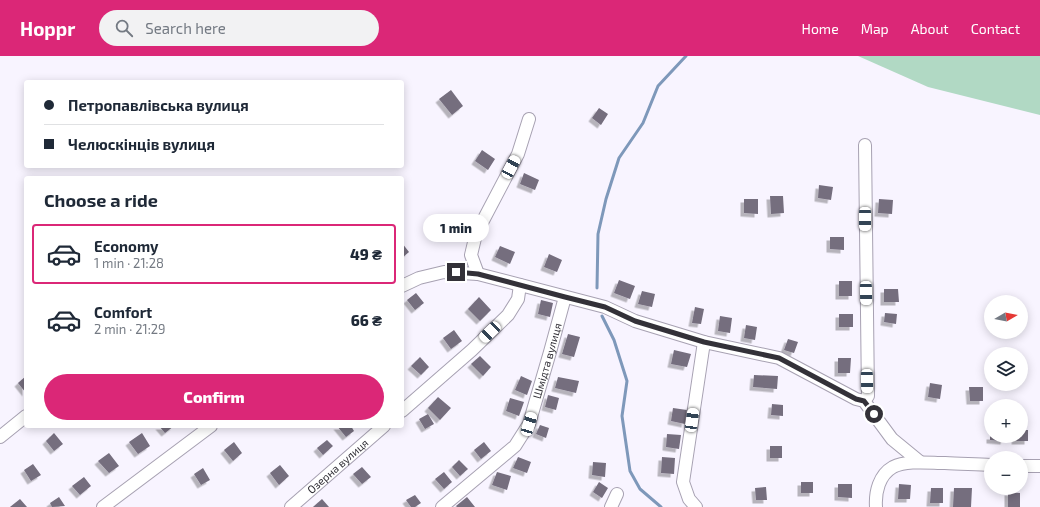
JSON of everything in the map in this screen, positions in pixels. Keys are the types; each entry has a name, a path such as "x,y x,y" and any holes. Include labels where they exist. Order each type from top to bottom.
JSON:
{"street":[{"path":"478,274 471,255 476,234 518,154 529,119"},
{"path":"864,401 868,396 865,145"},
{"path":"404,285 419,278 444,272 478,274 605,307 635,321 704,342 779,358 856,399 864,401 892,439 920,462"},
{"path":"404,409 472,350 508,315 518,299 520,285"},
{"name":"Шмідта вулиця","path":"442,507 515,446 529,424 565,297"},
{"path":"696,507 689,499 683,482 704,342"},
{"path":"0,437 24,418"},
{"path":"103,507 208,428"},
{"name":"Озерна вулиця","path":"291,507 382,428"},
{"path":"876,507 876,490 883,476 894,467 920,462 984,465"},
{"path":"1028,466 1040,466"},
{"path":"611,507 617,494"}],"green space":[{"path":"858,56 1040,56 1040,115 928,87"}],"building":[{"path":"451,90 463,106 452,115 439,99"},
{"path":"599,108 608,114 601,125 592,118"},
{"path":"482,150 495,159 488,170 475,161"},
{"path":"524,173 539,180 535,190 520,184"},
{"path":"819,185 833,187 831,200 818,198"},
{"path":"770,196 783,196 784,213 771,214"},
{"path":"744,199 758,199 758,214 744,213"},
{"path":"879,199 893,200 892,214 878,213"},
{"path":"830,237 844,237 844,250 830,249"},
{"path":"404,246 409,252 404,256"},
{"path":"500,246 515,252 510,264 495,257"},
{"path":"549,254 562,260 557,272 544,267"},
{"path":"619,280 635,286 630,299 614,293"},
{"path":"839,281 852,281 852,296 839,296"},
{"path":"884,289 898,289 899,302 884,302"},
{"path":"642,291 655,294 652,307 638,304"},
{"path":"416,293 424,303 415,310 407,300"},
{"path":"479,297 491,310 480,321 468,309"},
{"path":"541,300 553,303 550,317 538,314"},
{"path":"695,307 704,309 701,324 692,323"},
{"path":"885,313 897,314 896,324 884,322"},
{"path":"839,314 853,314 853,327 839,327"},
{"path":"720,316 732,318 730,333 718,331"},
{"path":"746,325 757,327 755,340 744,338"},
{"path":"454,330 462,341 451,349 443,338"},
{"path":"568,334 580,337 574,357 562,354"},
{"path":"788,339 798,342 794,353 784,350"},
{"path":"674,350 691,354 687,367 671,364"},
{"path":"480,356 491,367 483,376 471,364"},
{"path":"420,357 429,367 421,375 411,366"},
{"path":"838,358 851,358 850,373 838,373"},
{"path":"754,375 778,376 777,389 753,387"},
{"path":"521,376 532,381 527,395 515,390"},
{"path":"558,377 579,381 576,393 555,388"},
{"path":"24,378 24,390 18,383"},
{"path":"930,383 942,385 940,399 928,397"},
{"path":"969,387 983,387 983,401 970,401"},
{"path":"548,395 559,398 556,410 545,407"},
{"path":"438,397 451,408 440,420 428,408"},
{"path":"510,398 524,402 519,416 506,411"},
{"path":"772,404 783,405 783,416 771,415"},
{"path":"673,408 687,410 685,424 671,421"},
{"path":"428,414 434,424 425,429 419,419"},
{"path":"540,425 549,428 546,438 536,434"},
{"path":"161,428 171,428 165,433"},
{"path":"339,428 352,428 354,431 346,437"},
{"path":"54,433 63,444 54,451 46,441"},
{"path":"142,433 150,446 138,454 129,442"},
{"path":"667,434 681,435 679,449 666,447"},
{"path":"327,440 333,446 323,455 317,448"},
{"path":"234,442 242,453 233,461 224,450"},
{"path":"484,442 491,451 481,459 474,450"},
{"path":"770,446 782,446 782,458 770,458"},
{"path":"109,453 119,466 109,473 98,461"},
{"path":"518,457 531,462 527,473 513,468"},
{"path":"662,457 675,458 674,474 661,473"},
{"path":"459,460 468,469 460,476 452,467"},
{"path":"593,462 606,463 605,477 592,475"},
{"path":"33,464 41,475 31,481 24,470"},
{"path":"280,465 289,476 279,485 270,473"},
{"path":"362,467 371,477 362,484 353,474"},
{"path":"203,468 210,480 201,485 194,474"},
{"path":"444,472 452,482 444,489 435,479"},
{"path":"497,472 511,476 507,490 492,485"},
{"path":"84,477 91,486 80,495 72,486"},
{"path":"599,482 608,488 602,498 593,492"},
{"path":"801,482 813,482 813,493 801,493"},
{"path":"838,484 852,484 852,498 838,497"},
{"path":"899,484 911,485 910,499 898,499"},
{"path":"766,487 767,500 756,500 755,488"},
{"path":"931,488 943,488 943,503 930,503"},
{"path":"954,488 972,488 971,507 953,507"},
{"path":"415,495 421,503 415,507 411,507 406,500"},
{"path":"1008,495 1020,495 1020,507 1008,507"},
{"path":"59,497 65,506 52,507 50,503"},
{"path":"467,497 475,507 456,506"},
{"path":"20,499 27,507 10,507"},
{"path":"322,499 329,507 313,507"}],"waterway":[{"path":"597,288 598,234 606,199 619,158 643,123 658,86 686,56"},
{"path":"602,316 614,340 627,381 622,416 630,471 640,489 661,507"}],"route":[{"path":"456,272 478,274 605,307 635,321 704,342 779,358 856,399 864,401 874,414"}]}
